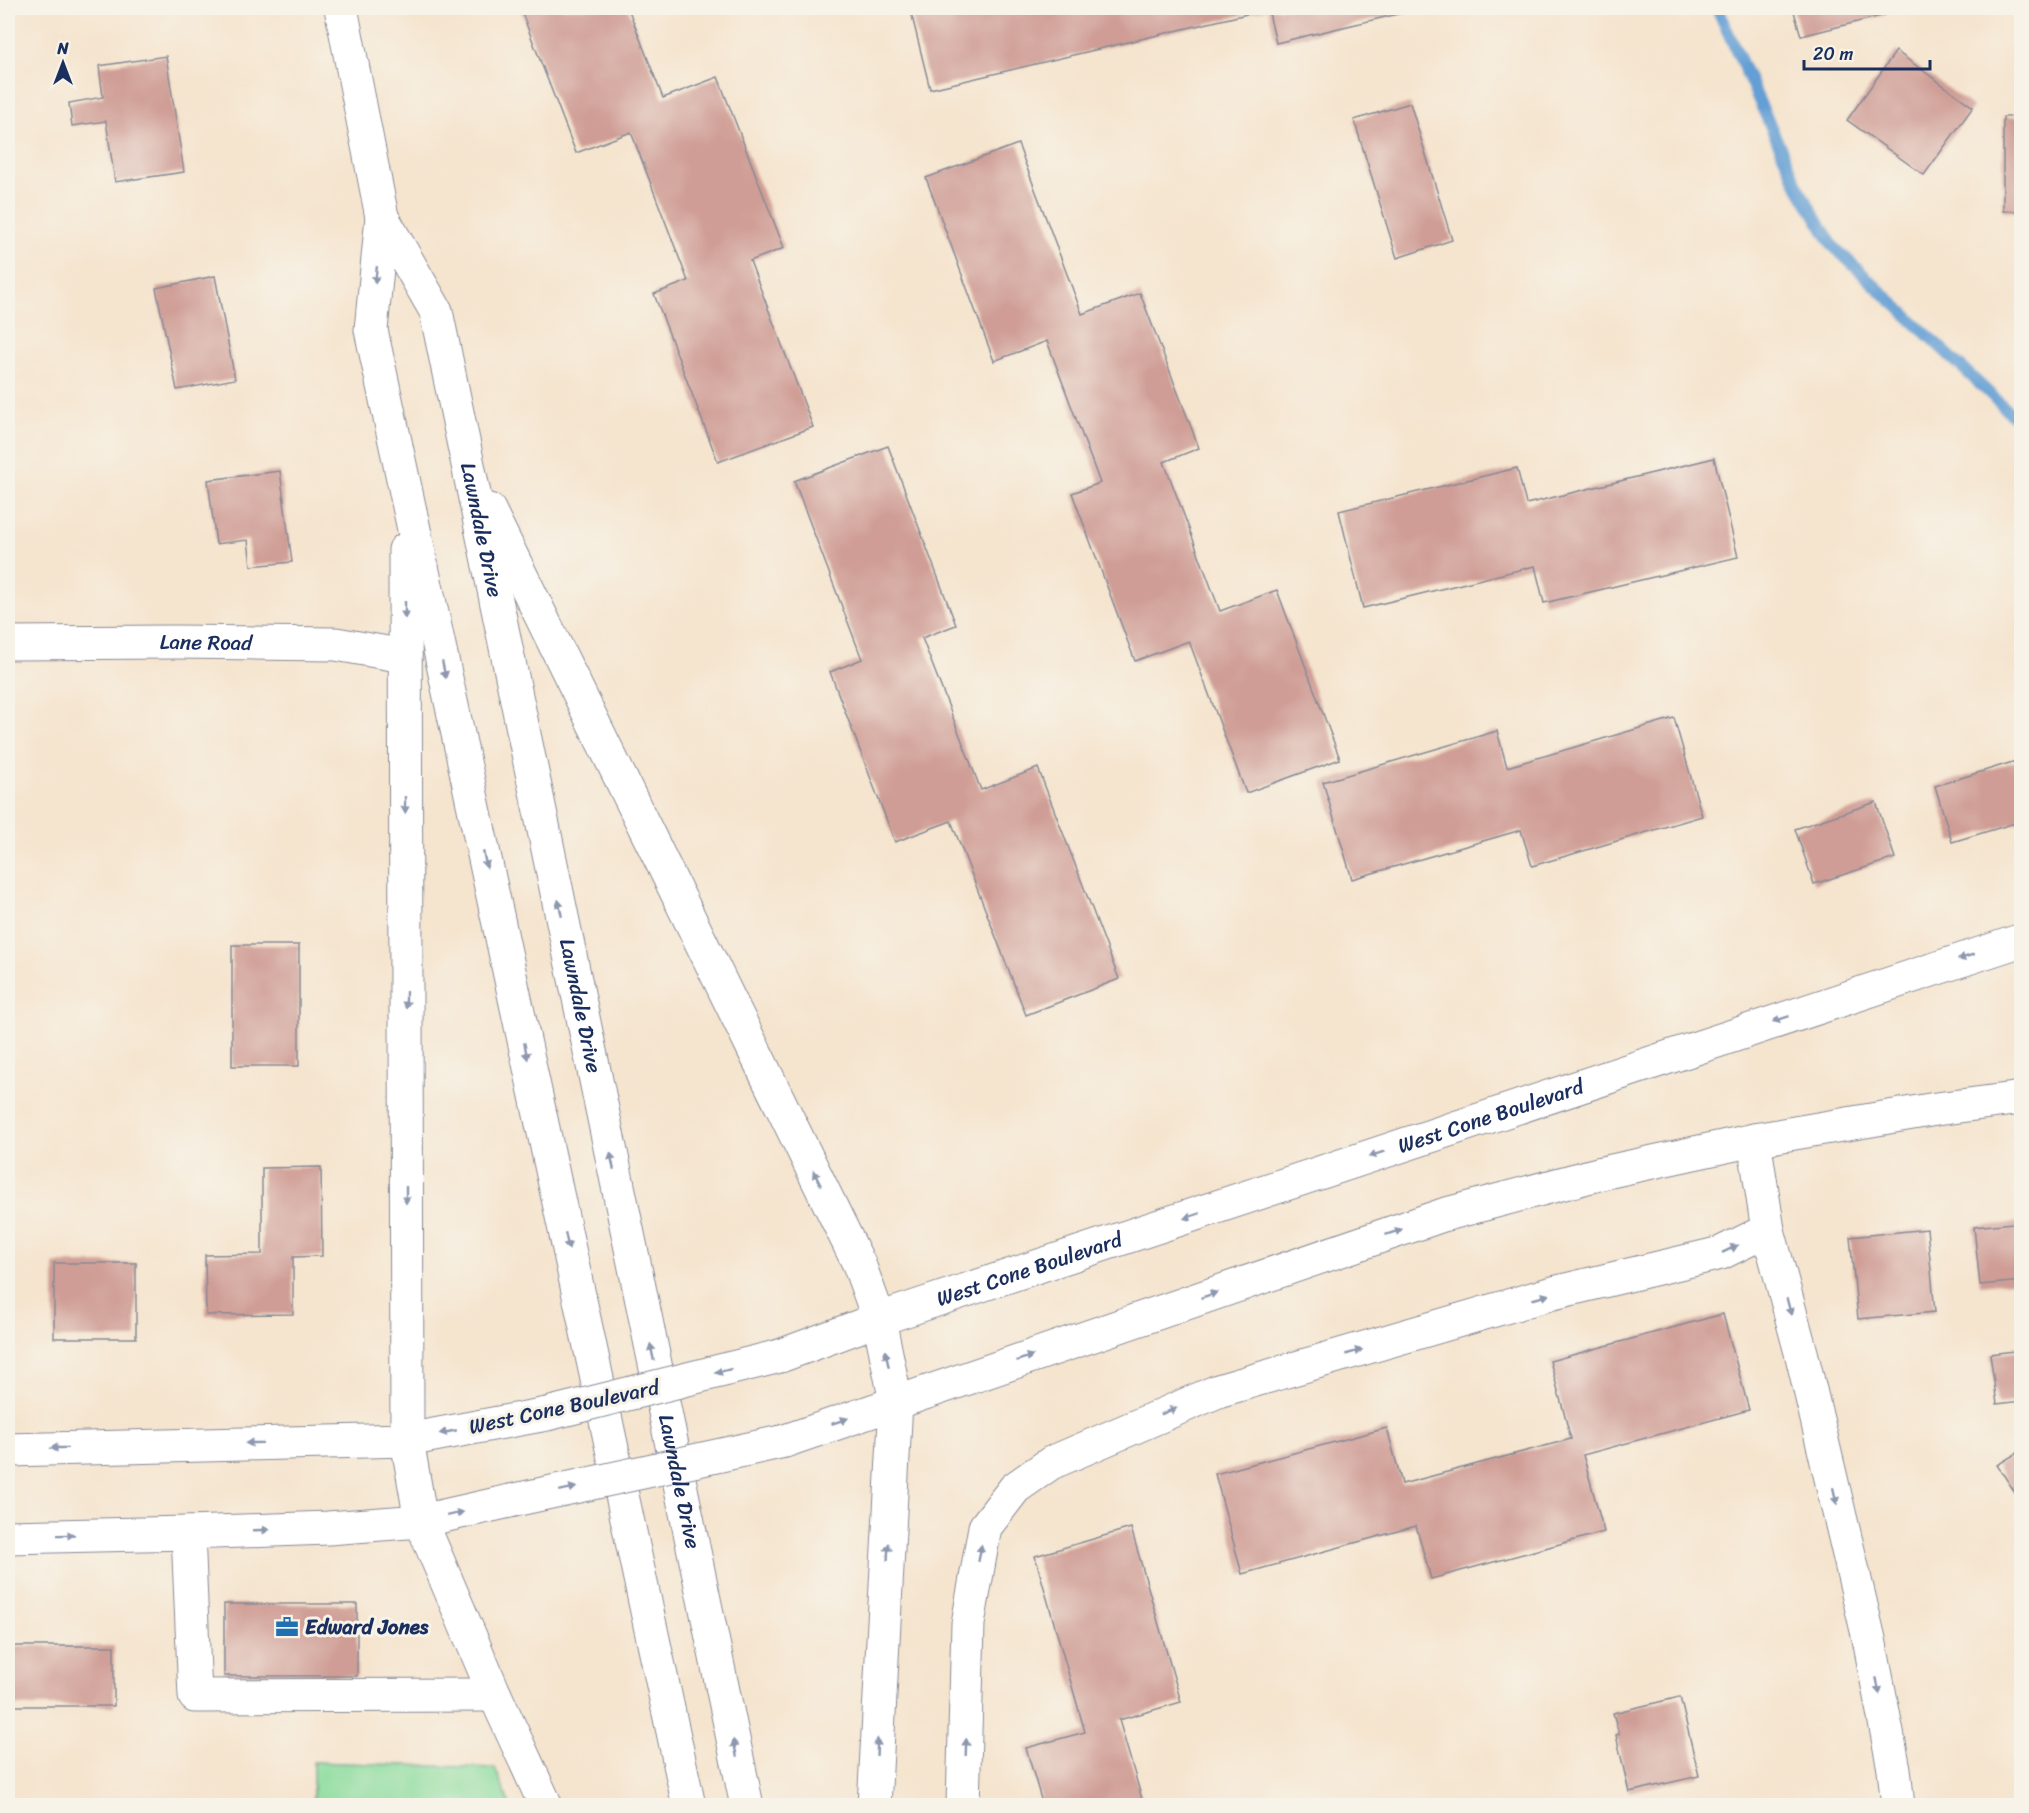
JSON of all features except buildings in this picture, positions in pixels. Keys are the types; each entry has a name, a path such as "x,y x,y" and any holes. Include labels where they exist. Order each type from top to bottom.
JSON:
{"main road":[{"name":"Lawndale Drive","path":"341,8 382,217 371,330 689,1806"},
{"name":"Lawndale Drive","path":"382,217 436,311 747,1806"},
{"path":"467,466 859,1264 879,1319 896,1402 874,1806"},
{"path":"405,488 407,1440 421,1521 495,1695 546,1806"},
{"name":"Lane Road","path":"8,643 336,644 404,656"},
{"name":"West Cone Boulevard","path":"8,1450 407,1440 547,1414 780,1356 879,1319 2022,939"},
{"path":"8,1537 328,1528 421,1521 785,1441 1443,1215 1602,1173 1754,1140 1936,1109 2022,1098"},
{"path":"1754,1140 1768,1230 1802,1356 1869,1639 1894,1769 1898,1806"},
{"path":"963,1806 968,1624 985,1527 1015,1488 1051,1463 1218,1391 1549,1294 1721,1253 1768,1230"},
{"path":"188,1533 195,1696 495,1695"}],"green space":[{"path":"313,1762 495,1768 510,1805 313,1805"}],"waterway":[{"path":"1717,8 1799,189 1833,246 2022,424"}],"place":[{"name":"Edward Jones","path":"287,1627"}]}
